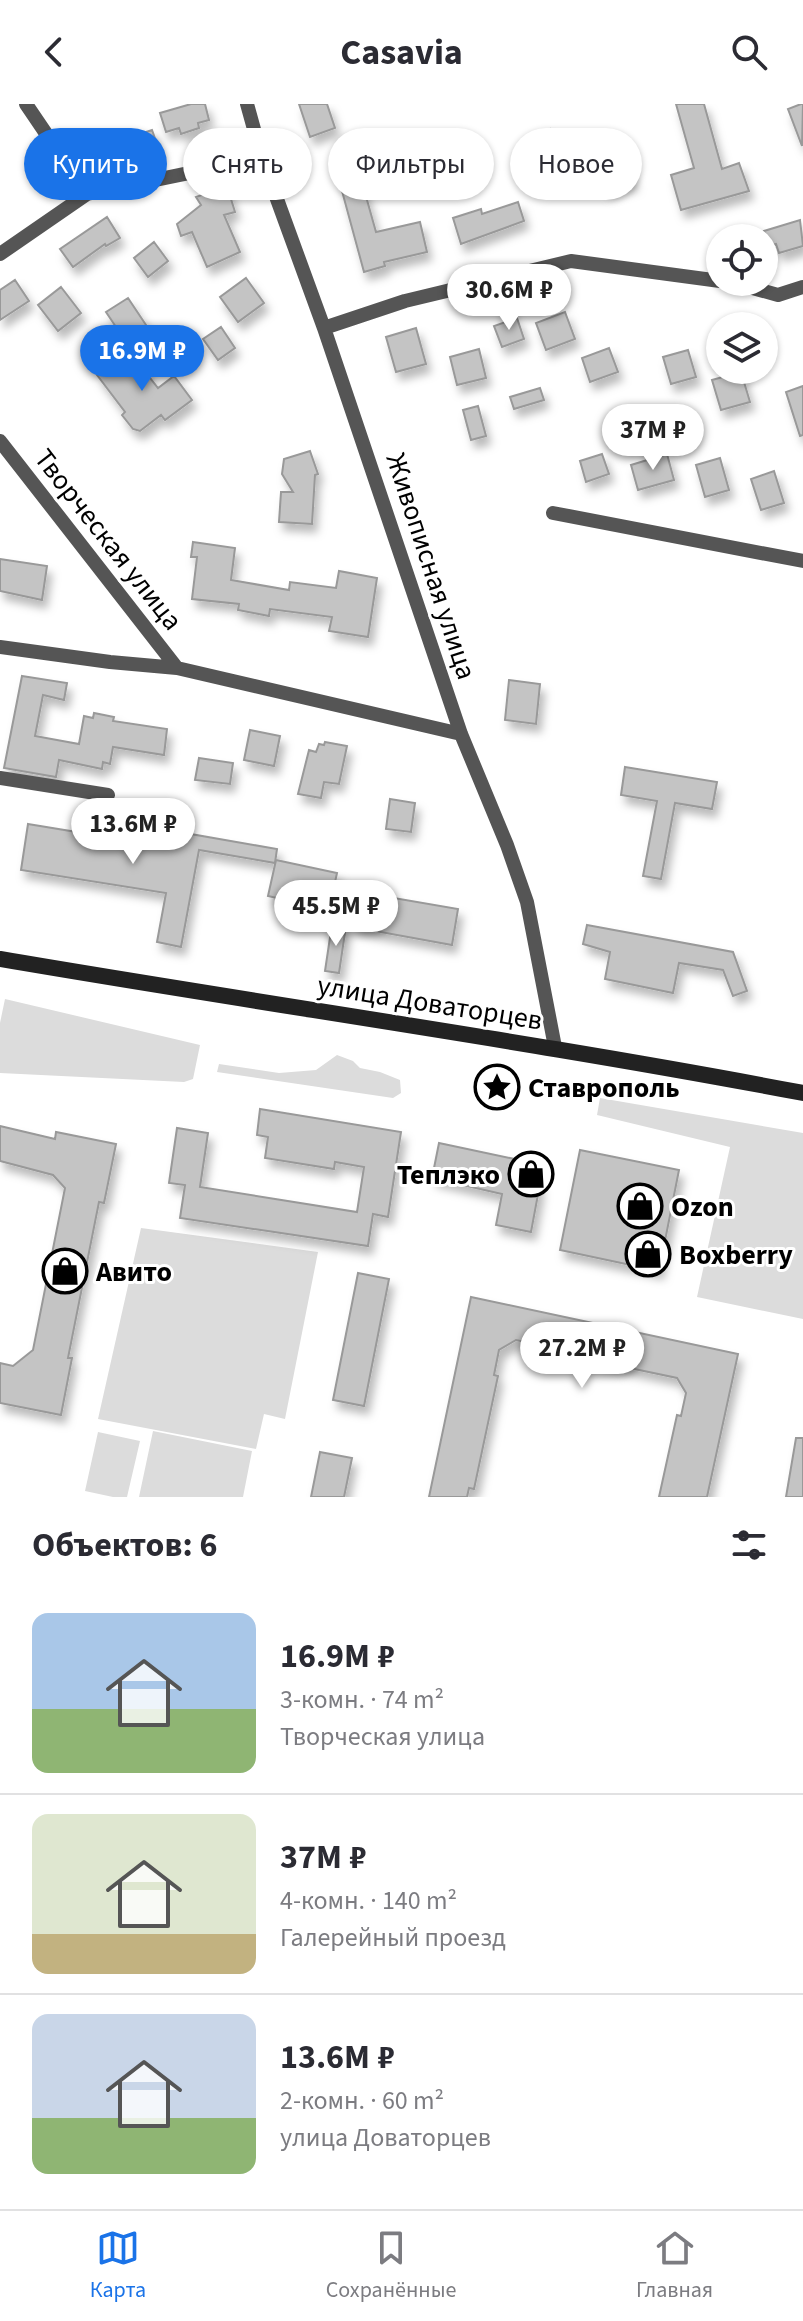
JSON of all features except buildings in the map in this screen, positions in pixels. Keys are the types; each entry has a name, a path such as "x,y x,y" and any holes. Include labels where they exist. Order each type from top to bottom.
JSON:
{"main road":[{"name":"улица Доваторцев","path":"0,959 224,997 555,1047 803,1093"}],"street":[{"path":"26,104 42,128"},
{"name":"Живописная улица","path":"247,104 254,128"},
{"path":"0,254 78,200"},
{"name":"Живописная улица","path":"277,200 324,328 461,734 527,902 555,1047"},
{"path":"324,328 405,301 571,261 706,279"},
{"path":"778,295 803,287"},
{"name":"Творческая улица","path":"0,441 177,668"},
{"path":"553,513 803,561"},
{"path":"0,647 177,668 461,734"},
{"path":"0,778 108,795"}],"shaded area":[{"path":"5,999 200,1045 193,1079 184,1082 0,1073 0,1023"},
{"path":"337,1055 353,1061 360,1068 400,1080 401,1093 393,1098 217,1072 219,1064 279,1073 316,1070"},
{"path":"600,1098 803,1133 803,1319 697,1297 730,1147 597,1115"},
{"path":"141,1228 318,1252 285,1419 264,1414 256,1449 98,1419"},
{"path":"153,1431 252,1451 243,1497 139,1497"},
{"path":"98,1432 140,1441 127,1497 85,1491"}],"place":[{"name":"Ставрополь","path":"497,1087"},
{"name":"Теплэко","path":"531,1174"},
{"name":"Ozon","path":"640,1206"},
{"name":"Boxberry","path":"648,1254"},
{"name":"Авито","path":"65,1271"}]}
